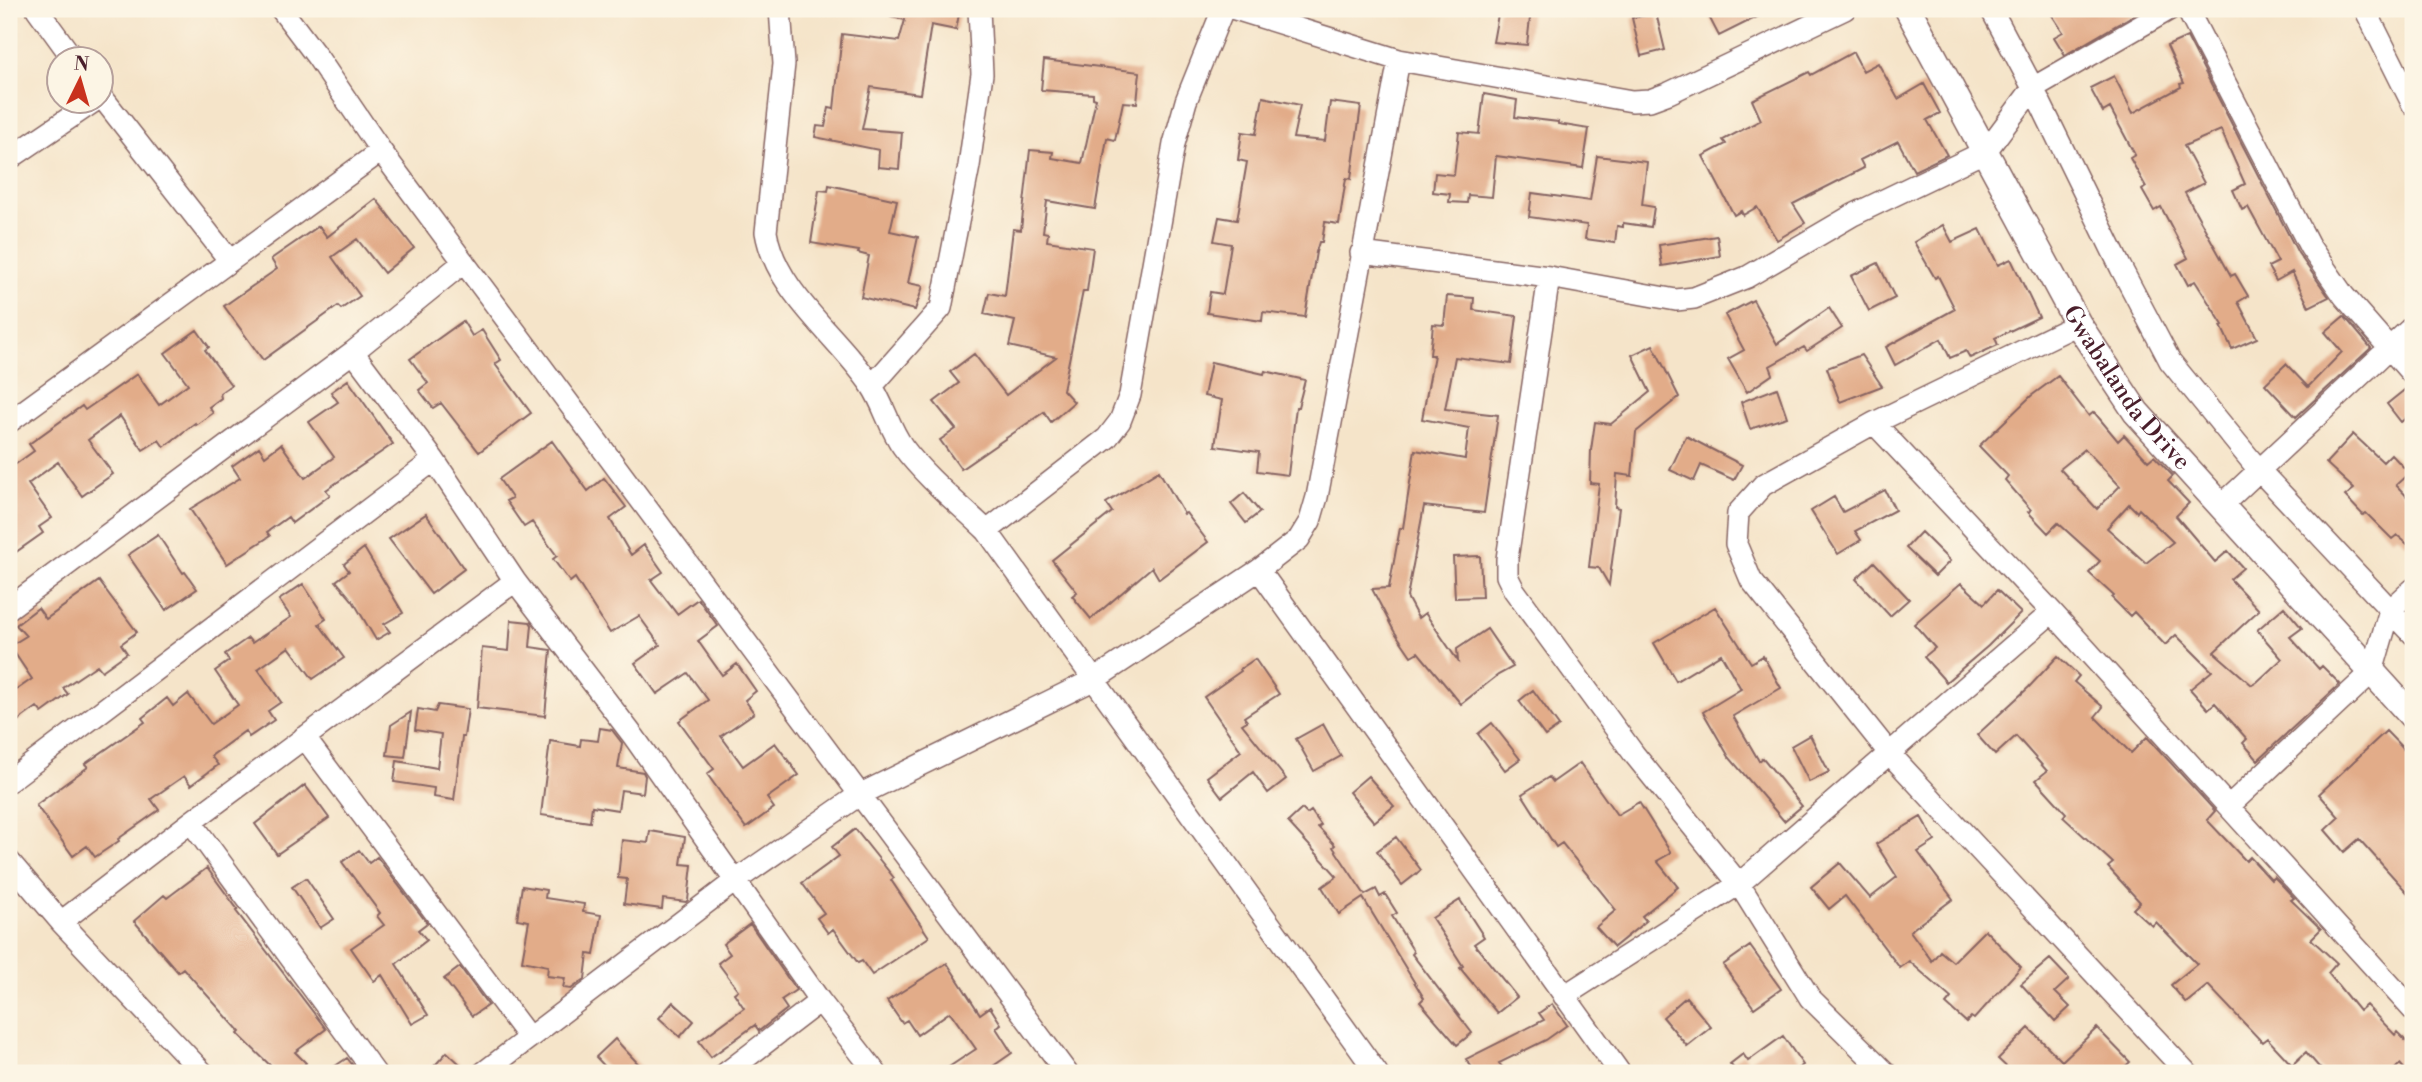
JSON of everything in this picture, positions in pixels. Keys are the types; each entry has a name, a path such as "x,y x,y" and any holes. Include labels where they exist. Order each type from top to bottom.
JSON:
{"street":[{"path":"37,9 64,46"},
{"path":"281,9 382,151 1067,1073"},
{"path":"780,9 784,64 766,232 769,249 789,283 872,386 884,415 903,447 986,531 1377,1073"},
{"path":"872,386 941,309 970,166 982,74 979,9"},
{"path":"986,531 1107,438 1120,421 1130,395 1174,144 1186,101 1223,9"},
{"path":"1235,9 1399,60 1632,101 1650,100 1845,9"},
{"name":"Gwabalanda Drive","path":"1908,9 2078,324 2136,412 2413,717"},
{"path":"1991,9 2170,361 2258,469 2413,634"},
{"path":"1361,253 1549,277 1676,300 1695,298 1748,277 1853,215 1986,151 2033,88 2170,9"},
{"path":"2187,9 2311,247 2344,296 2413,375"},
{"path":"2365,9 2413,105"},
{"path":"483,1073 735,881 859,795 1095,680 1259,570 1299,539 1310,521 1317,497 1399,60"},
{"path":"116,115 230,261"},
{"path":"9,159 72,116"},
{"path":"9,422 382,151"},
{"path":"9,608 353,352 464,262"},
{"path":"1549,277 1507,559 1507,576 1514,590 1634,754 1738,884 1810,998 1886,1073"},
{"path":"2078,324 1874,423 1763,485 1738,513 1736,544 1751,580 1889,754 2175,1070"},
{"path":"2222,505 2413,326"},
{"path":"353,352 434,460 516,581 634,737 820,1001 876,1073"},
{"path":"1874,423 2052,612 2413,1010"},
{"path":"9,781 434,460"},
{"path":"1259,570 1620,1073"},
{"path":"61,922 304,737 516,581"},
{"path":"2229,806 2372,672 2390,610 2413,589"},
{"path":"1564,996 1738,884 2052,612"},
{"path":"304,737 529,1038"},
{"path":"191,822 374,1073"},
{"path":"9,862 61,922 203,1073"},
{"path":"726,1073 820,1001"}],"building":[{"path":"892,9 960,9 956,30 931,25 920,94 871,87 862,129 902,132 899,169 878,167 879,150 815,137 817,126 825,127 829,108 834,109 842,34 899,41 905,20 891,17"},
{"path":"1499,9 1531,9 1527,45 1493,42"},
{"path":"1705,9 1773,9 1719,36"},
{"path":"2048,9 2144,9 2065,55 2054,37 2063,32"},
{"path":"1656,13 1665,50 1641,56 1632,18"},
{"path":"2187,37 2298,253 2329,297 2309,307 2292,272 2276,281 2268,267 2278,262 2248,207 2242,210 2233,190 2245,184 2221,130 2184,146 2204,183 2185,193 2231,276 2235,274 2248,296 2238,302 2257,338 2232,349 2221,326 2223,325 2195,281 2188,285 2177,264 2188,258 2161,207 2154,211 2142,190 2146,187 2130,158 2135,155 2110,108 2103,112 2090,88 2114,76 2133,113 2184,83 2167,46"},
{"path":"1853,52 1863,71 1878,63 1898,99 1924,84 1940,113 1927,120 1947,155 1914,171 1898,141 1860,160 1864,168 1793,204 1805,223 1777,240 1757,207 1743,215 1741,211 1734,215 1703,156 1726,144 1723,140 1761,120 1752,100 1809,72 1811,75"},
{"path":"1044,60 1140,72 1137,103 1123,102 1115,140 1107,138 1095,209 1047,201 1043,232 1048,233 1047,241 1093,248 1087,291 1083,291 1063,390 1074,402 1051,422 1044,412 961,469 940,440 956,429 934,402 959,383 950,372 974,354 1006,395 1056,357 1009,346 1015,321 984,314 989,293 1005,296 1013,229 1021,230 1030,150 1053,152 1052,158 1082,163 1096,99 1093,94 1041,90"},
{"path":"1484,94 1517,100 1515,117 1589,129 1583,168 1496,156 1492,197 1468,195 1467,203 1449,202 1450,194 1433,192 1435,173 1454,175 1459,132 1479,134"},
{"path":"1263,97 1300,105 1293,138 1325,141 1330,102 1361,106 1351,179 1346,178 1339,224 1325,222 1322,242 1319,242 1316,252 1305,317 1263,312 1262,321 1207,313 1210,292 1223,294 1231,244 1214,241 1219,217 1237,220 1247,162 1238,160 1242,132 1256,134"},
{"path":"1597,156 1647,162 1642,205 1654,207 1651,227 1623,223 1623,227 1617,226 1615,243 1585,239 1587,225 1529,217 1532,193 1590,201"},
{"path":"829,185 897,200 890,231 918,237 908,283 923,286 915,310 861,297 869,256 858,253 859,251 811,243 819,190 828,191"},
{"path":"376,199 414,248 384,273 357,239 332,257 360,296 341,309 338,306 263,360 224,306 277,269 271,259 319,226 327,237"},
{"path":"1943,225 1952,242 1980,229 1998,265 2011,259 2039,317 1995,338 1998,345 1970,358 1966,351 1950,358 1941,339 1895,365 1886,347 1955,309 1938,276 1935,278 1914,242"},
{"path":"1717,236 1720,256 1662,266 1659,245"},
{"path":"1878,263 1895,298 1869,311 1851,276"},
{"path":"1447,296 1474,298 1473,310 1517,316 1511,364 1455,357 1445,409 1498,415 1484,513 1424,506 1407,597 1418,618 1425,613 1458,661 1457,649 1487,629 1513,667 1498,675 1461,704 1418,652 1411,656 1394,631 1372,589 1389,588 1400,528 1403,528 1415,450 1465,459 1469,428 1422,419 1434,355 1430,355 1433,324 1444,325"},
{"path":"1753,300 1777,344 1829,308 1842,328 1807,351 1804,347 1770,366 1773,374 1747,392 1728,359 1744,350 1725,315"},
{"path":"2344,316 2371,348 2296,417 2265,384 2286,364 2308,387 2342,352 2325,332"},
{"path":"463,321 472,336 482,330 501,360 495,364 531,413 479,452 441,403 433,408 419,390 428,383 410,359"},
{"path":"197,330 209,347 205,350 231,385 220,393 221,398 209,407 213,413 164,447 159,440 143,450 120,416 88,440 113,474 82,496 58,462 28,484 52,518 39,527 43,533 16,552 9,542 9,469 34,451 29,444 82,406 85,410 137,374 159,405 188,384 165,353"},
{"path":"1653,345 1679,397 1636,432 1632,476 1617,474 1615,507 1619,508 1609,585 1599,568 1589,567 1599,484 1590,483 1595,422 1611,424 1650,392 1632,355"},
{"path":"1861,355 1882,386 1840,402 1827,368"},
{"path":"1211,362 1305,380 1296,407 1288,475 1257,471 1259,452 1215,446 1222,400 1204,396"},
{"path":"2058,376 2089,416 2094,412 2118,441 2124,435 2148,461 2154,456 2173,476 2168,481 2189,503 2176,516 2215,562 2228,551 2243,568 2230,579 2259,610 2214,652 2252,685 2257,682 2282,659 2257,630 2284,607 2302,628 2290,637 2319,669 2322,666 2340,684 2258,760 2243,743 2247,739 2215,703 2208,709 2190,689 2212,671 2176,635 2165,645 2134,612 2130,616 2112,598 2114,596 2089,573 2100,561 2058,523 2048,533 2028,512 2031,510 2005,480 2008,476 1979,446 2031,396","holes":["2085,449 2120,486 2097,509 2060,469","2129,504 2137,512 2139,509 2173,542 2146,563 2107,528"]},
{"path":"348,380 393,444 326,490 330,495 292,523 288,517 267,532 270,536 227,564 190,509 240,478 232,466 259,447 265,456 281,444 305,478 334,457 309,422 338,402 331,392"},
{"path":"2408,387 2413,388 2413,412 2401,422 2387,404"},
{"path":"1777,388 1787,417 1750,429 1741,402"},
{"path":"2353,434 2383,462 2391,454 2409,473 2396,485 2413,503 2413,549 2397,535 2392,539 2366,513 2363,515 2345,496 2354,489 2326,463"},
{"path":"1686,436 1742,465 1734,480 1701,465 1694,481 1670,470"},
{"path":"552,441 588,491 604,478 626,507 610,519 631,555 644,545 663,572 651,580 677,614 698,599 718,626 698,641 722,675 737,664 756,691 745,700 754,713 721,736 743,766 775,743 799,775 767,798 774,808 746,828 707,774 714,769 679,721 708,700 688,673 657,694 635,663 660,645 639,616 610,633 575,578 570,582 553,559 557,556 532,522 524,527 506,501 512,498 499,479"},
{"path":"1159,471 1184,514 1186,513 1208,542 1159,579 1152,567 1091,619 1072,596 1077,592 1052,560 1112,512 1106,503"},
{"path":"1885,490 1895,510 1855,531 1861,540 1838,554 1811,511 1834,497 1843,512"},
{"path":"1244,493 1260,512 1246,523 1231,504"},
{"path":"426,514 464,569 431,594 389,539"},
{"path":"1921,532 1950,561 1935,576 1906,548"},
{"path":"158,535 197,589 166,610 128,555"},
{"path":"364,548 403,613 384,624 390,632 376,640 353,601 336,581 349,571 344,564"},
{"path":"1480,556 1482,597 1455,598 1453,557"},
{"path":"1874,562 1909,599 1890,616 1856,579"},
{"path":"99,581 137,632 121,644 127,653 102,671 97,665 63,688 68,694 42,713 37,707 9,727 9,695 32,679 10,646 26,636 16,625 38,608 46,619"},
{"path":"1961,583 1984,604 1997,590 2021,613 1946,682 1924,657 1935,648 1914,624"},
{"path":"303,584 326,619 319,624 344,658 313,679 289,647 258,669 281,702 268,711 274,720 249,737 245,731 211,756 218,765 191,785 184,776 151,799 159,810 118,839 119,841 95,857 87,846 73,856 36,805 88,767 85,764 145,722 142,718 167,698 173,706 188,694 211,724 238,705 215,671 229,661 225,654 248,638 252,643 291,617 279,600"},
{"path":"1715,607 1751,663 1763,656 1781,688 1733,716 1759,761 1763,758 1802,806 1784,821 1729,757 1703,712 1741,689 1721,654 1676,681 1654,643"},
{"path":"511,620 530,622 530,647 551,650 545,716 477,708 482,648 509,651"},
{"path":"2058,656 2079,676 2074,682 2103,707 2095,717 2131,753 2147,737 2215,811 2207,820 2246,861 2250,857 2271,880 2274,877 2294,898 2291,900 2321,929 2311,939 2337,963 2328,973 2359,1011 2366,1005 2395,1035 2397,1032 2413,1048 2413,1073 2408,1073 2400,1064 2391,1073 2324,1073 2306,1052 2292,1065 2267,1038 2262,1042 2208,985 2186,1003 2171,985 2197,964 2156,922 2152,926 2133,909 2140,902 2108,867 2113,863 2063,817 2066,813 2036,780 2047,771 2016,736 1995,755 1977,735"},
{"path":"1255,659 1279,694 1244,717 1247,721 1242,724 1286,779 1268,793 1253,772 1222,797 1207,777 1241,751 1204,697"},
{"path":"1533,690 1559,726 1545,736 1519,701"},
{"path":"438,705 468,709 454,800 433,797 434,788 394,782 397,761 437,768 441,734 415,730 418,709 435,712"},
{"path":"411,712 405,757 387,755 391,725"},
{"path":"1492,723 1520,759 1505,770 1478,734"},
{"path":"1323,724 1341,756 1314,771 1296,739"},
{"path":"600,728 612,730 622,743 618,768 643,772 643,793 621,790 618,810 592,806 590,822 541,815 550,741 580,746 581,739 598,741"},
{"path":"2386,731 2413,759 2413,899 2359,839 2344,852 2325,830 2339,817 2319,794"},
{"path":"1810,735 1829,772 1809,782 1791,746"},
{"path":"1580,763 1617,815 1639,802 1671,853 1657,861 1678,887 1642,916 1646,921 1614,947 1596,927 1616,910 1562,843 1556,847 1522,794 1549,777 1553,782"},
{"path":"1368,776 1394,806 1374,822 1349,792"},
{"path":"305,785 329,818 277,854 255,824"},
{"path":"1302,809 1307,814 1311,811 1321,825 1318,827 1335,845 1333,847 1365,895 1376,889 1380,897 1385,894 1397,913 1392,916 1414,952 1412,954 1472,1033 1457,1045 1420,1002 1424,998 1363,898 1339,914 1322,887 1337,876 1288,822"},
{"path":"1921,817 1935,841 1918,852 1953,899 1910,931 1932,961 1940,951 1953,962 1985,930 2021,967 1974,1019 1971,1017 1966,1022 1946,1004 1951,998 1909,961 1900,968 1845,896 1829,909 1811,887 1840,863 1870,898 1897,877 1876,844"},
{"path":"855,829 894,878 891,880 929,937 872,975 862,961 858,963 833,929 828,933 817,918 824,913 802,883 839,856 832,847"},
{"path":"650,831 685,837 681,864 692,865 686,902 663,899 662,909 624,904 627,879 618,878 622,840 648,843"},
{"path":"1396,837 1421,870 1402,885 1377,851"},
{"path":"359,850 369,863 377,857 427,923 418,930 427,940 396,964 428,1015 412,1024 382,975 374,981 351,948 384,925 377,916 380,913 342,862"},
{"path":"207,868 238,910 236,911 326,1029 295,1052 306,1063 296,1073 278,1073 238,1034 240,1032 183,968 178,972 134,921 164,895 167,898"},
{"path":"306,878 334,919 320,928 292,887"},
{"path":"522,886 546,890 545,898 584,904 583,912 601,915 594,955 588,954 585,979 571,989 563,988 565,978 547,976 548,966 522,961 529,921 517,919"},
{"path":"1460,900 1484,937 1474,944 1517,997 1497,1013 1460,968 1463,966 1432,918"},
{"path":"750,924 796,990 781,1000 787,1009 759,1031 755,1025 711,1057 699,1041 744,1008 734,993 738,990 718,963 730,954 723,944"},
{"path":"1750,946 1781,989 1754,1008 1723,965"},
{"path":"2050,959 2069,979 2055,992 2070,1007 2055,1021 2021,984"},
{"path":"947,963 980,1014 990,1007 1001,1024 996,1028 1012,1053 983,1073 940,1073 976,1049 950,1012 917,1035 907,1020 902,1023 887,1001"},
{"path":"460,967 488,1005 472,1016 444,979"},
{"path":"1686,997 1711,1027 1687,1046 1663,1017"},
{"path":"673,1002 694,1021 680,1037 659,1018"},
{"path":"1552,1004 1567,1025 1546,1040 1499,1063 1507,1073 1476,1073 1466,1059 1544,1020 1539,1013"},
{"path":"2029,1028 2062,1061 2097,1028 2130,1062 2118,1073 2013,1073 1998,1059"},
{"path":"1783,1036 1803,1065 1792,1073 1731,1073 1735,1070 1730,1064 1743,1054 1748,1061"},
{"path":"615,1039 647,1073 611,1073 596,1057"},
{"path":"447,1052 460,1064 452,1073 428,1073"},
{"path":"347,1058 359,1073 325,1073"}]}
